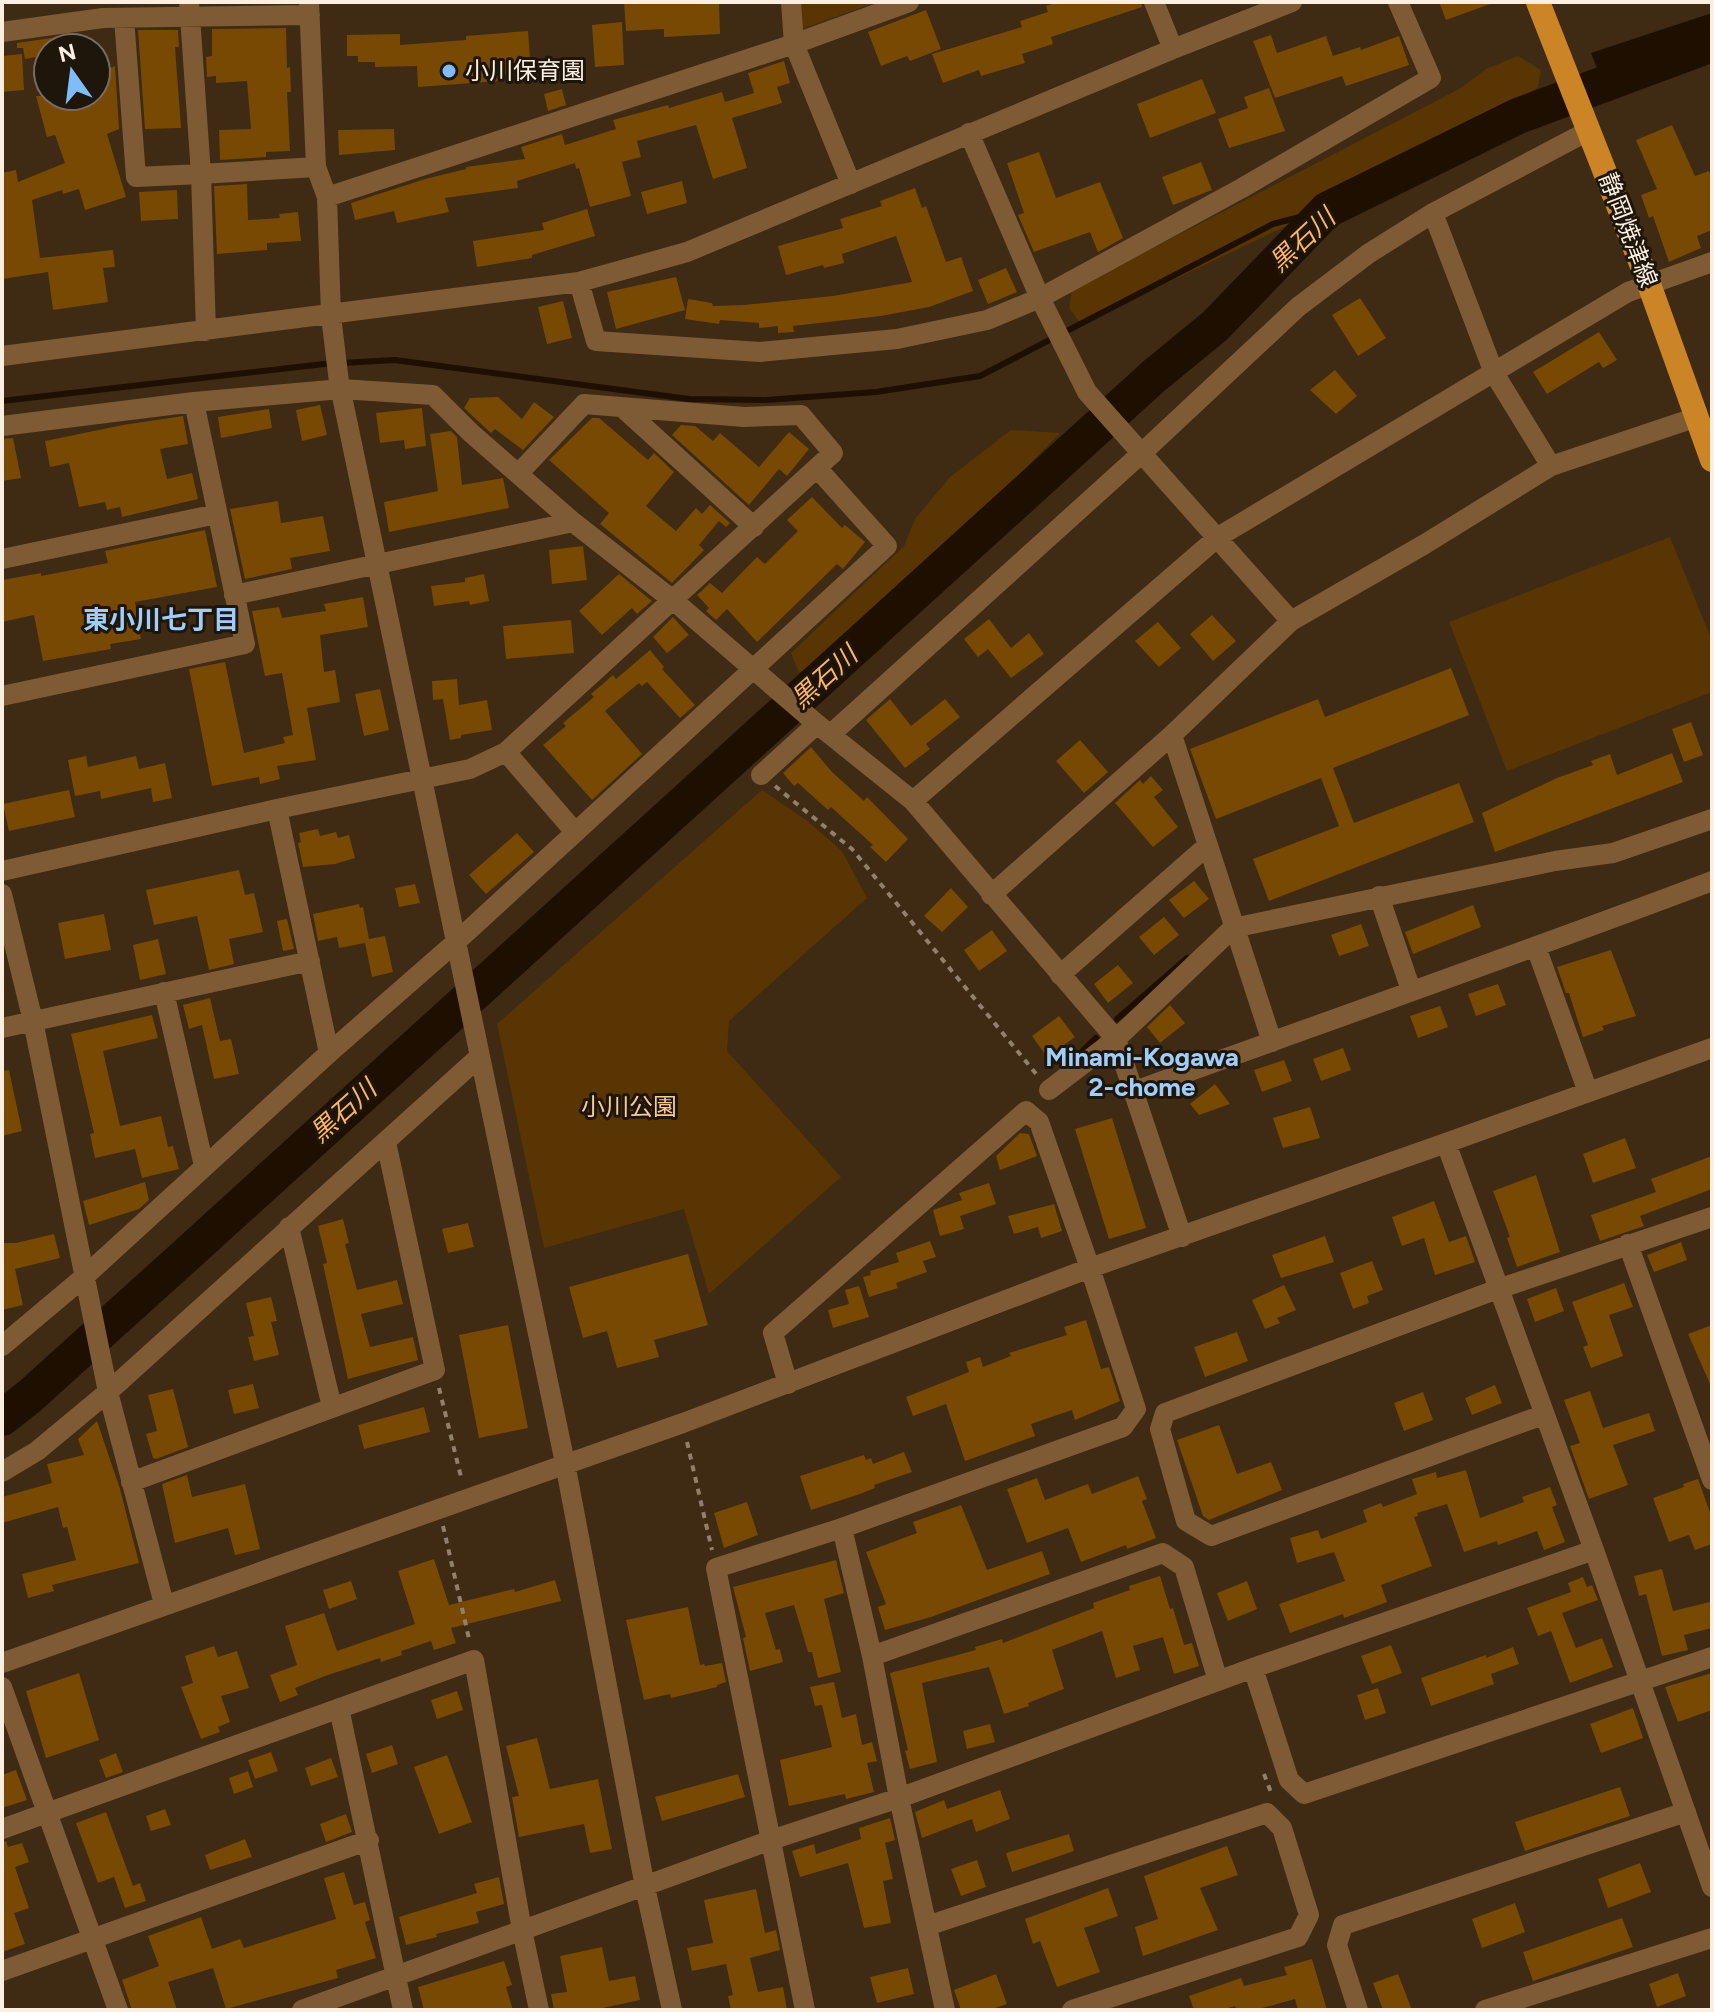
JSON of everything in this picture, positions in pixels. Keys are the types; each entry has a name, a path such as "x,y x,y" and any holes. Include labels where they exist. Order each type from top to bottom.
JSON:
{"main road":[{"name":"静岡焼津線","path":"1538,2 1649,284 1712,460"}],"street":[{"path":"791,2 794,44 851,184"},
{"path":"327,197 794,44 909,2"},
{"path":"1154,2 1173,49"},
{"path":"2,356 579,282 687,252 1292,2"},
{"path":"579,282 596,341 760,352 897,339 987,320 1040,298 1242,188 1431,78 1398,2"},
{"path":"2,32 189,9 310,8 316,167 327,197 331,316 340,385 478,1058 565,1463 645,1887 672,2010"},
{"path":"189,9 201,174 206,331"},
{"path":"124,18 136,177 316,167"},
{"path":"761,775 1143,452 1298,307 1368,254 1433,213 1590,130"},
{"path":"969,133 1040,298 1087,392 1291,621"},
{"path":"1433,213 1494,373 1551,466"},
{"path":"913,801 1218,537 1628,292 1712,262"},
{"path":"2,426 340,385 433,395 471,433 573,522 674,601 913,801 1116,1039 1182,1237"},
{"path":"2,696 245,644 194,402"},
{"path":"2,871 470,769 506,752 833,453 801,415 744,417 584,404 518,474"},
{"path":"622,407 754,527"},
{"path":"991,895 1172,735 1291,621 1425,544 1551,466 1697,417"},
{"path":"2,1346 86,1282 204,1166 329,1053 457,950 575,832 761,674 887,546 817,468"},
{"path":"2,559 217,514"},
{"path":"234,595 573,522"},
{"path":"1172,735 1272,1042"},
{"path":"506,752 575,832"},
{"path":"277,809 329,1053"},
{"path":"1049,1090 1116,1039 1233,928 1555,861 1613,853 1712,819"},
{"path":"1060,975 1207,846"},
{"path":"1132,1092 1712,881"},
{"path":"2,894 33,1021 108,1392 164,1604"},
{"path":"1379,896 1411,990"},
{"path":"1536,947 1588,1092"},
{"path":"2,1028 310,961"},
{"path":"164,992 204,1166"},
{"path":"2,1663 683,1423 1090,1268 1712,1048"},
{"path":"2,1472 37,1451 108,1392 478,1058"},
{"path":"788,1384 773,1333 1026,1111 1039,1122 1136,1409 1123,1427 842,1528 716,1568 805,2010"},
{"path":"131,1482 435,1370 386,1142"},
{"path":"1446,1143 1712,1887"},
{"path":"1543,1415 1211,1536 1186,1521 1160,1429 1165,1413 1498,1289 1712,1217"},
{"path":"289,1227 332,1407"},
{"path":"1628,1244 1712,1480"},
{"path":"842,1528 872,1656 945,2010"},
{"path":"302,2010 771,1840 899,1798 1253,1668 1594,1550"},
{"path":"872,1656 1163,1553 1184,1567 1218,1681"},
{"path":"1253,1668 1289,1780 1304,1794 1712,1657"},
{"path":"2,1829 474,1660 539,2010"},
{"path":"2,1687 118,2010"},
{"path":"339,1708 403,2010"},
{"path":"1358,2010 1337,1945 1343,1925 1686,1812"},
{"path":"927,1926 1267,1813 1282,1828 1309,1915 1298,1937 1072,2010"},
{"path":"2,1971 369,1840"},
{"path":"1485,2010 1712,1938"}],"path":[{"path":"761,775 852,849 1049,1090"},
{"path":"435,1370 466,1499"},
{"path":"683,1423 716,1568"},
{"path":"439,1509 474,1660"}],"green space":[{"path":"794,2 877,2 796,31"},
{"path":"1518,56 1541,70 1538,87 1414,165 1081,324 1069,308 1072,290 1461,88 1486,69"},
{"path":"1011,430 1060,433 973,522 844,643 799,673 791,653 904,546 915,519 950,477"},
{"path":"1670,537 1712,641 1712,692 1507,771 1449,622"},
{"name":"小川公園","path":"762,790 806,820 842,851 867,898 729,1021 727,1051 841,1177 709,1294 684,1209 544,1248 497,1024"}],"shaded area":[{"path":"1712,13 1712,55 1605,88 1591,53"}],"building":[{"path":"624,2 719,2 720,34 664,37 664,29 626,31"},
{"path":"1057,2 1141,2 1142,7 1051,37 1053,44 1022,54 1025,63 981,76 979,70 943,83 932,54 1022,27 1020,21 1048,12 1046,6"},
{"path":"1439,2 1489,2 1490,4 1446,20"},
{"path":"926,10 941,49 910,61 907,56 881,66 868,32"},
{"path":"622,22 624,65 595,67 592,25"},
{"path":"286,28 291,92 287,92 290,151 266,152 266,157 220,160 219,130 251,129 247,81 216,83 216,76 207,77 206,57 212,56 212,29"},
{"path":"138,30 178,30 179,47 175,47 181,128 145,129"},
{"name":"小川保育園","path":"528,31 531,72 498,75 499,81 418,87 417,66 375,67 375,62 358,62 358,56 347,56 347,35 400,34 400,45"},
{"path":"1271,35 1277,53 1326,36 1333,56 1399,36 1409,65 1346,86 1342,76 1275,98 1253,41"},
{"path":"32,41 32,58 25,59 23,48 17,48 17,43"},
{"path":"22,54 24,90 2,92 2,56"},
{"path":"784,61 790,83 777,87 782,103 732,118 747,168 713,179 696,125 637,141 641,157 622,162 631,196 590,207 575,163 517,181 518,188 445,198 449,212 397,223 394,211 355,220 351,203 466,167 525,159 521,147 562,134 565,145 616,129 613,120 722,92 725,102 754,93 748,73"},
{"path":"115,66 119,129 107,134 126,197 85,210 79,189 63,194 62,190 32,200 40,258 113,250 115,267 103,268 108,302 53,310 48,272 2,279 2,173 16,170 18,182 65,163 55,135 47,137 40,112 112,112 112,67"},
{"path":"1202,79 1216,113 1150,138 1137,104"},
{"path":"1269,88 1285,131 1229,148 1218,119 1248,108 1244,97"},
{"path":"562,89 566,105 548,111 544,94"},
{"path":"1672,125 1695,176 1709,171 1712,179 1712,230 1697,236 1701,248 1669,262 1653,216 1649,218 1641,195 1657,189 1636,140"},
{"path":"394,129 395,150 339,155 338,130"},
{"path":"1039,152 1056,198 1100,182 1123,238 1098,252 1090,232 1034,252 1018,215 1024,213 1007,163"},
{"path":"1201,162 1212,190 1173,205 1162,177"},
{"path":"682,181 687,203 647,214 641,192"},
{"path":"247,184 248,220 280,218 279,214 298,212 301,241 267,243 267,250 217,254 214,186"},
{"path":"915,188 922,208 926,206 946,262 961,257 973,291 929,307 793,326 794,332 778,333 778,326 759,328 759,323 720,320 719,324 685,319 688,299 712,303 713,306 744,305 833,296 912,282 896,236 842,254 844,263 786,275 778,246 843,228 840,219 882,206 880,201"},
{"path":"177,190 178,219 141,221 139,192"},
{"path":"587,209 595,236 532,255 532,258 477,267 473,241 544,230 542,223"},
{"path":"1006,268 1017,292 988,304 978,280"},
{"path":"676,277 685,310 616,329 607,292"},
{"path":"1360,298 1386,338 1358,356 1332,315"},
{"path":"563,301 572,338 547,344 538,307"},
{"path":"1599,332 1617,360 1603,368 1599,362 1547,394 1533,372"},
{"path":"1335,370 1357,396 1336,414 1310,390"},
{"path":"498,397 522,419 534,402 554,417 523,450 495,429 491,433 464,408 470,398"},
{"path":"320,405 327,435 302,441 296,410"},
{"path":"422,408 426,446 405,449 404,440 380,443 376,413"},
{"path":"269,409 272,428 221,438 218,417"},
{"path":"183,416 188,444 160,449 167,479 192,473 198,499 122,517 120,507 107,510 105,502 79,507 69,463 50,467 45,441"},
{"path":"592,418 599,418 648,460 654,453 674,472 646,506 676,531 696,508 702,514 710,505 730,523 726,527 719,521 699,545 704,550 672,583 600,524 609,513 549,460"},
{"path":"681,425 695,426 713,441 720,433 759,467 789,432 809,449 787,476 779,469 749,505 672,435"},
{"path":"451,431 457,437 462,485 503,478 509,508 389,532 384,502 438,491 430,434"},
{"path":"13,438 21,478 2,481 2,439"},
{"path":"812,497 842,528 845,525 865,542 843,569 837,564 757,642 727,609 716,620 706,611 709,608 697,595 710,583 722,593 757,557 765,564 798,531 787,520"},
{"path":"278,501 281,523 323,516 330,551 290,558 292,569 245,579 230,509"},
{"path":"205,530 217,587 135,602 141,639 110,644 111,649 43,661 34,615 2,622 2,580 108,563 105,551"},
{"path":"583,546 587,580 552,584 549,550"},
{"path":"484,574 489,601 434,606 431,586 465,582 465,578"},
{"path":"619,574 652,601 637,614 632,608 602,635 579,611"},
{"path":"363,597 368,627 320,635 324,672 335,670 340,702 307,708 316,760 277,766 280,779 260,784 259,777 212,786 189,669 225,662 244,753 285,743 283,737 293,735 282,673 265,676 252,611 279,607 282,618 326,611 324,604"},
{"path":"1212,615 1236,641 1213,661 1190,634"},
{"path":"673,617 689,635 667,653 653,637"},
{"path":"989,619 1011,648 1029,633 1044,654 1011,678 988,649 978,657 964,639"},
{"path":"571,620 574,653 506,659 503,626"},
{"path":"1158,622 1181,648 1159,667 1135,641"},
{"path":"650,650 664,667 662,669 695,705 680,718 647,682 642,686 639,683 605,711 642,754 592,800 543,745 594,697 591,694 613,675 616,679"},
{"path":"1451,668 1469,715 1333,768 1354,823 1459,783 1474,822 1269,901 1253,859 1339,826 1321,778 1216,819 1190,749 1318,699 1325,717"},
{"path":"457,679 459,705 487,700 492,730 450,740 443,699 433,700 432,681"},
{"path":"380,689 389,730 364,736 355,694"},
{"path":"890,699 911,726 945,699 960,717 926,744 930,749 905,768 866,720"},
{"path":"1691,722 1703,755 1684,762 1672,729"},
{"path":"1080,740 1108,772 1084,793 1056,761"},
{"path":"811,747 832,772 864,801 867,797 908,839 886,862 870,847 873,845 831,807 828,810 798,783 794,786 783,773"},
{"path":"1672,753 1683,782 1495,852 1482,813 1593,765 1591,761 1610,754 1617,775"},
{"path":"86,756 88,767 136,756 139,769 165,763 172,798 153,802 151,788 101,799 100,791 75,796 68,760"},
{"path":"1151,776 1163,790 1154,797 1178,827 1153,847 1115,803 1140,780 1143,784"},
{"path":"69,790 75,817 9,831 3,804"},
{"path":"318,829 320,836 336,832 338,838 349,835 355,858 335,864 303,867 299,833"},
{"path":"517,833 534,852 486,894 469,875"},
{"path":"239,870 245,895 254,893 263,932 229,939 234,964 209,970 197,916 154,925 146,890"},
{"path":"1194,881 1209,899 1184,918 1169,900"},
{"path":"415,884 420,903 399,907 395,888"},
{"path":"951,888 968,907 942,932 924,916"},
{"path":"359,904 360,908 363,907 369,939 385,936 393,972 372,977 365,943 339,948 337,937 318,941 313,914"},
{"path":"1473,905 1481,927 1413,954 1405,932"},
{"path":"104,914 111,950 65,959 58,923"},
{"path":"1164,917 1179,935 1154,955 1139,937"},
{"path":"287,919 294,949 283,951 277,921"},
{"path":"1361,924 1369,946 1339,956 1331,935"},
{"path":"992,930 1007,951 979,971 964,950"},
{"path":"158,939 166,974 140,980 133,945"},
{"path":"1611,950 1636,1016 1602,1026 1604,1030 1583,1037 1557,967"},
{"path":"1118,965 1133,983 1108,1003 1094,984"},
{"path":"1498,984 1506,1005 1476,1016 1468,994"},
{"path":"210,998 220,1041 231,1039 239,1074 214,1079 202,1025 189,1029 183,1005"},
{"path":"1170,1005 1185,1023 1160,1043 1147,1027"},
{"path":"1440,1006 1448,1027 1418,1038 1410,1016"},
{"path":"152,1015 158,1038 103,1051 120,1126 161,1116 168,1147 173,1146 179,1169 142,1178 135,1149 95,1158 90,1134 94,1133 71,1034"},
{"path":"1059,1016 1075,1037 1047,1057 1032,1036"},
{"path":"1343,1048 1351,1070 1321,1081 1313,1059"},
{"path":"1284,1060 1292,1081 1262,1092 1254,1070"},
{"path":"9,1070 22,1131 2,1136 2,1071"},
{"path":"1215,1084 1230,1104 1199,1115 1190,1104"},
{"path":"1310,1107 1320,1138 1283,1148 1273,1118"},
{"path":"1112,1118 1146,1228 1109,1239 1075,1129"},
{"path":"1020,1133 1029,1134 1037,1156 1000,1170 996,1156"},
{"path":"1625,1138 1636,1168 1593,1183 1583,1154"},
{"path":"1712,1156 1712,1189 1640,1216 1644,1226 1600,1241 1591,1215 1656,1192 1651,1179"},
{"path":"1536,1175 1560,1252 1517,1267 1493,1191"},
{"path":"145,1182 149,1200 139,1209 89,1225 83,1201"},
{"path":"989,1183 996,1204 960,1216 964,1229 940,1236 933,1210 962,1200 959,1193"},
{"path":"1434,1201 1449,1242 1466,1236 1475,1262 1435,1275 1424,1238 1402,1246 1392,1217"},
{"path":"1054,1204 1062,1231 1041,1238 1038,1227 1014,1234 1008,1216"},
{"path":"343,1219 349,1243 345,1244 357,1290 397,1280 403,1304 361,1314 370,1347 413,1337 418,1360 348,1379 323,1264 327,1263 318,1226"},
{"path":"468,1223 474,1247 448,1253 442,1229"},
{"path":"54,1234 60,1258 15,1269 23,1305 2,1310 2,1243"},
{"path":"1325,1236 1334,1262 1281,1278 1272,1255"},
{"path":"930,1241 936,1257 923,1261 927,1272 896,1283 898,1288 869,1297 863,1277 871,1275 870,1271 899,1262 896,1253"},
{"path":"1681,1242 1687,1260 1654,1272 1647,1255"},
{"path":"688,1254 708,1325 654,1340 659,1357 617,1368 607,1331 583,1338 569,1287"},
{"path":"1372,1261 1383,1290 1367,1296 1369,1303 1353,1309 1340,1273"},
{"path":"1624,1283 1633,1307 1609,1315 1623,1356 1591,1368 1583,1347 1588,1345 1572,1302"},
{"path":"1284,1285 1296,1310 1277,1318 1280,1323 1265,1329 1252,1300"},
{"path":"859,1286 869,1317 833,1328 828,1310 849,1304 845,1290"},
{"path":"1556,1288 1564,1311 1535,1322 1527,1299"},
{"path":"271,1297 277,1321 271,1322 279,1355 254,1361 248,1337 254,1336 246,1303"},
{"path":"1086,1320 1101,1369 1109,1367 1120,1401 1075,1420 1072,1410 1031,1424 1035,1436 965,1461 946,1404 913,1416 906,1397 969,1372 966,1362 980,1357 983,1367 1011,1356 1009,1353 1067,1335 1064,1327"},
{"path":"508,1325 528,1428 479,1438 459,1335"},
{"path":"1712,1325 1712,1385 1711,1386 1688,1334"},
{"path":"1237,1332 1248,1361 1205,1377 1194,1347"},
{"path":"253,1384 259,1408 234,1414 228,1390"},
{"path":"1495,1385 1502,1403 1472,1415 1465,1398"},
{"path":"173,1389 188,1447 156,1459 153,1458 146,1434 157,1431 148,1395"},
{"path":"1590,1391 1603,1428 1649,1413 1655,1431 1613,1445 1628,1485 1589,1499 1570,1446 1580,1443 1564,1400"},
{"path":"1423,1392 1433,1420 1404,1431 1394,1403"},
{"path":"424,1407 430,1432 364,1449 358,1425"},
{"path":"97,1421 120,1489 139,1563 52,1585 54,1591 28,1598 22,1574 76,1560 58,1507 2,1523 2,1497 52,1483 47,1464 84,1455 78,1439"},
{"path":"1219,1425 1237,1474 1271,1462 1282,1490 1209,1520 1203,1516 1177,1440"},
{"path":"904,1452 912,1472 811,1510 800,1476 864,1455 866,1460 871,1458 873,1464"},
{"path":"1466,1470 1480,1518 1524,1502 1522,1497 1550,1487 1557,1505 1552,1507 1565,1542 1544,1550 1537,1531 1498,1545 1497,1541 1464,1552 1447,1504 1417,1513 1418,1516 1414,1517 1432,1566 1381,1585 1387,1602 1290,1633 1279,1604 1345,1581 1334,1552 1297,1563 1290,1538 1318,1530 1321,1539 1367,1522 1363,1510 1381,1503 1383,1507 1417,1494 1412,1479 1436,1472 1437,1478"},
{"path":"187,1475 192,1497 245,1484 260,1549 235,1555 228,1528 175,1543 162,1484"},
{"path":"1138,1476 1147,1499 1142,1501 1156,1538 1127,1549 1126,1545 1081,1562 1068,1528 1027,1543 1007,1489 1037,1478 1045,1500 1088,1484 1092,1494"},
{"path":"1698,1479 1712,1518 1712,1544 1695,1550 1689,1535 1669,1542 1653,1498"},
{"path":"747,1502 758,1535 724,1548 714,1513"},
{"path":"961,1505 987,1570 1042,1551 1050,1574 931,1617 885,1630 878,1607 886,1604 866,1552 917,1533 913,1522"},
{"path":"434,1559 449,1605 514,1589 515,1592 555,1580 561,1601 451,1628 456,1643 434,1650 431,1641 381,1662 380,1658 325,1676 295,1688 298,1695 280,1702 270,1675 297,1665 285,1626 324,1613 337,1651 415,1624 398,1571"},
{"path":"836,1560 844,1593 824,1599 841,1672 818,1678 812,1652 808,1652 794,1605 765,1613 776,1650 780,1649 783,1662 750,1671 743,1638 746,1637 733,1587"},
{"path":"1662,1569 1673,1611 1710,1602 1712,1628 1684,1635 1688,1650 1662,1656 1646,1594 1639,1596 1634,1576"},
{"path":"1160,1576 1184,1645 1192,1643 1199,1666 1174,1674 1163,1637 1133,1646 1140,1670 1116,1678 1102,1631 1052,1650 1064,1689 1004,1714 989,1667 922,1683 937,1762 910,1769 890,1673 976,1650 975,1647 1002,1639 1003,1643 1094,1608 1093,1603"},
{"path":"1583,1577 1587,1587 1592,1585 1598,1600 1562,1613 1576,1648 1602,1638 1613,1667 1570,1683 1551,1631 1538,1636 1527,1608 1571,1592 1568,1583"},
{"path":"351,1581 357,1599 329,1609 323,1590"},
{"path":"1247,1581 1257,1609 1228,1621 1217,1593"},
{"path":"688,1607 700,1665 722,1663 726,1682 671,1698 670,1694 644,1700 626,1620"},
{"path":"1391,1645 1402,1673 1372,1684 1361,1656"},
{"path":"214,1646 218,1657 237,1651 249,1688 221,1696 230,1722 218,1727 220,1732 201,1739 181,1687 193,1683 185,1656"},
{"path":"1513,1647 1519,1664 1491,1674 1494,1684 1431,1706 1421,1678"},
{"path":"79,1673 99,1740 46,1758 26,1691"},
{"path":"1712,1673 1712,1710 1678,1722 1665,1687"},
{"path":"834,1682 842,1718 856,1714 862,1745 872,1742 877,1761 867,1763 874,1792 846,1799 845,1794 789,1806 780,1760 832,1747 822,1705 815,1706 810,1687"},
{"path":"1378,1688 1386,1713 1365,1720 1357,1695"},
{"path":"457,1691 463,1710 437,1719 431,1700"},
{"path":"1633,1708 1643,1738 1601,1753 1590,1724"},
{"path":"990,1724 995,1742 967,1749 963,1731"},
{"path":"537,1738 550,1789 598,1779 612,1849 590,1853 584,1824 519,1837 512,1797 519,1796 506,1746"},
{"path":"392,1745 398,1764 372,1773 366,1754"},
{"path":"271,1752 278,1771 255,1779 248,1760"},
{"path":"116,1753 123,1772 106,1778 99,1760"},
{"path":"447,1755 472,1822 439,1834 414,1767"},
{"path":"331,1758 338,1777 311,1786 305,1768"},
{"path":"16,1770 27,1800 2,1808 2,1775"},
{"path":"248,1771 253,1787 234,1794 229,1778"},
{"path":"738,1774 745,1797 662,1821 655,1797"},
{"path":"1620,1787 1630,1816 1525,1851 1515,1822"},
{"path":"1000,1790 1010,1819 976,1832 972,1819 922,1838 915,1812 944,1800 947,1809"},
{"path":"165,1809 171,1825 151,1831 146,1816"},
{"path":"106,1812 133,1886 140,1883 146,1901 125,1908 114,1877 98,1883 76,1823"},
{"path":"346,1814 352,1832 326,1842 320,1824"},
{"path":"890,1818 895,1840 885,1843 893,1879 883,1881 891,1923 864,1928 848,1863 800,1877 792,1851 814,1844 816,1854 861,1839 859,1828"},
{"path":"1069,1834 1074,1851 1012,1872 1006,1853"},
{"path":"245,1839 252,1857 210,1870 205,1855"},
{"path":"6,1841 8,1847 22,1843 29,1862 15,1867 29,1908 14,1913 25,1944 2,1952 2,1842"},
{"path":"1227,1846 1238,1875 1200,1888 1218,1930 1143,1956 1135,1927 1158,1919 1144,1876"},
{"path":"977,1860 986,1887 961,1896 951,1869"},
{"path":"1640,1863 1651,1892 1608,1908 1598,1879"},
{"path":"344,1872 354,1905 365,1902 370,1920 365,1922 376,1958 336,1970 338,1978 226,2009 213,1968 168,1982 177,2010 132,2010 122,1980 159,1966 148,1936 201,1917 212,1949 240,1939 244,1948 336,1919 324,1878"},
{"path":"499,1877 504,1904 476,1912 479,1923 406,1945 399,1917 477,1893 474,1884"},
{"path":"1108,1888 1118,1916 1084,1928 1100,1972 1057,1987 1040,1941 1033,1944 1025,1919"},
{"path":"756,1889 765,1933 776,1930 780,1950 750,1958 758,1992 783,1987 787,2010 731,2010 728,1996 733,1995 726,1964 692,1971 687,1948 713,1943 704,1900"},
{"path":"1515,1903 1525,1932 1482,1948 1472,1919"},
{"path":"1622,1918 1633,1947 1533,1981 1523,1952"},
{"path":"602,1947 609,1981 635,1976 640,2000 598,2009 554,2010 551,1994 567,1992 560,1956"},
{"path":"1312,1959 1327,2010 1298,2010 1295,1999 1255,2010 1237,2010 1235,2006 1222,2010 1194,2010 1189,1996 1241,1978 1244,1986 1287,1975 1284,1967"},
{"path":"504,1961 512,1985 506,1987 513,2010 424,2010 418,1987"},
{"path":"908,1968 914,1994 877,2003 870,1977"},
{"path":"1678,1973 1686,1996 1657,2007 1649,1984"},
{"path":"996,1974 1007,2004 989,2010 961,2010 954,1990"},
{"path":"1398,1974 1412,2010 1383,2010 1373,1983"}],"waterway":[{"name":"黒石川","path":"2,1418 174,1266 1154,376 1215,326 1327,210 1518,116 1712,44"},
{"path":"2,401 324,364 395,360 689,399 766,400 876,392 980,376 1273,224 1327,210"},
{"path":"1117,1019 1187,958"},
{"path":"1072,1061 1096,1038"}],"place":[{"name":"小川保育園","path":"449,71"}],"district":[{"name":"東小川七丁目","path":"161,620"},
{"name":"Minami-Kogawa 2-chome","path":"1142,1072"}]}
